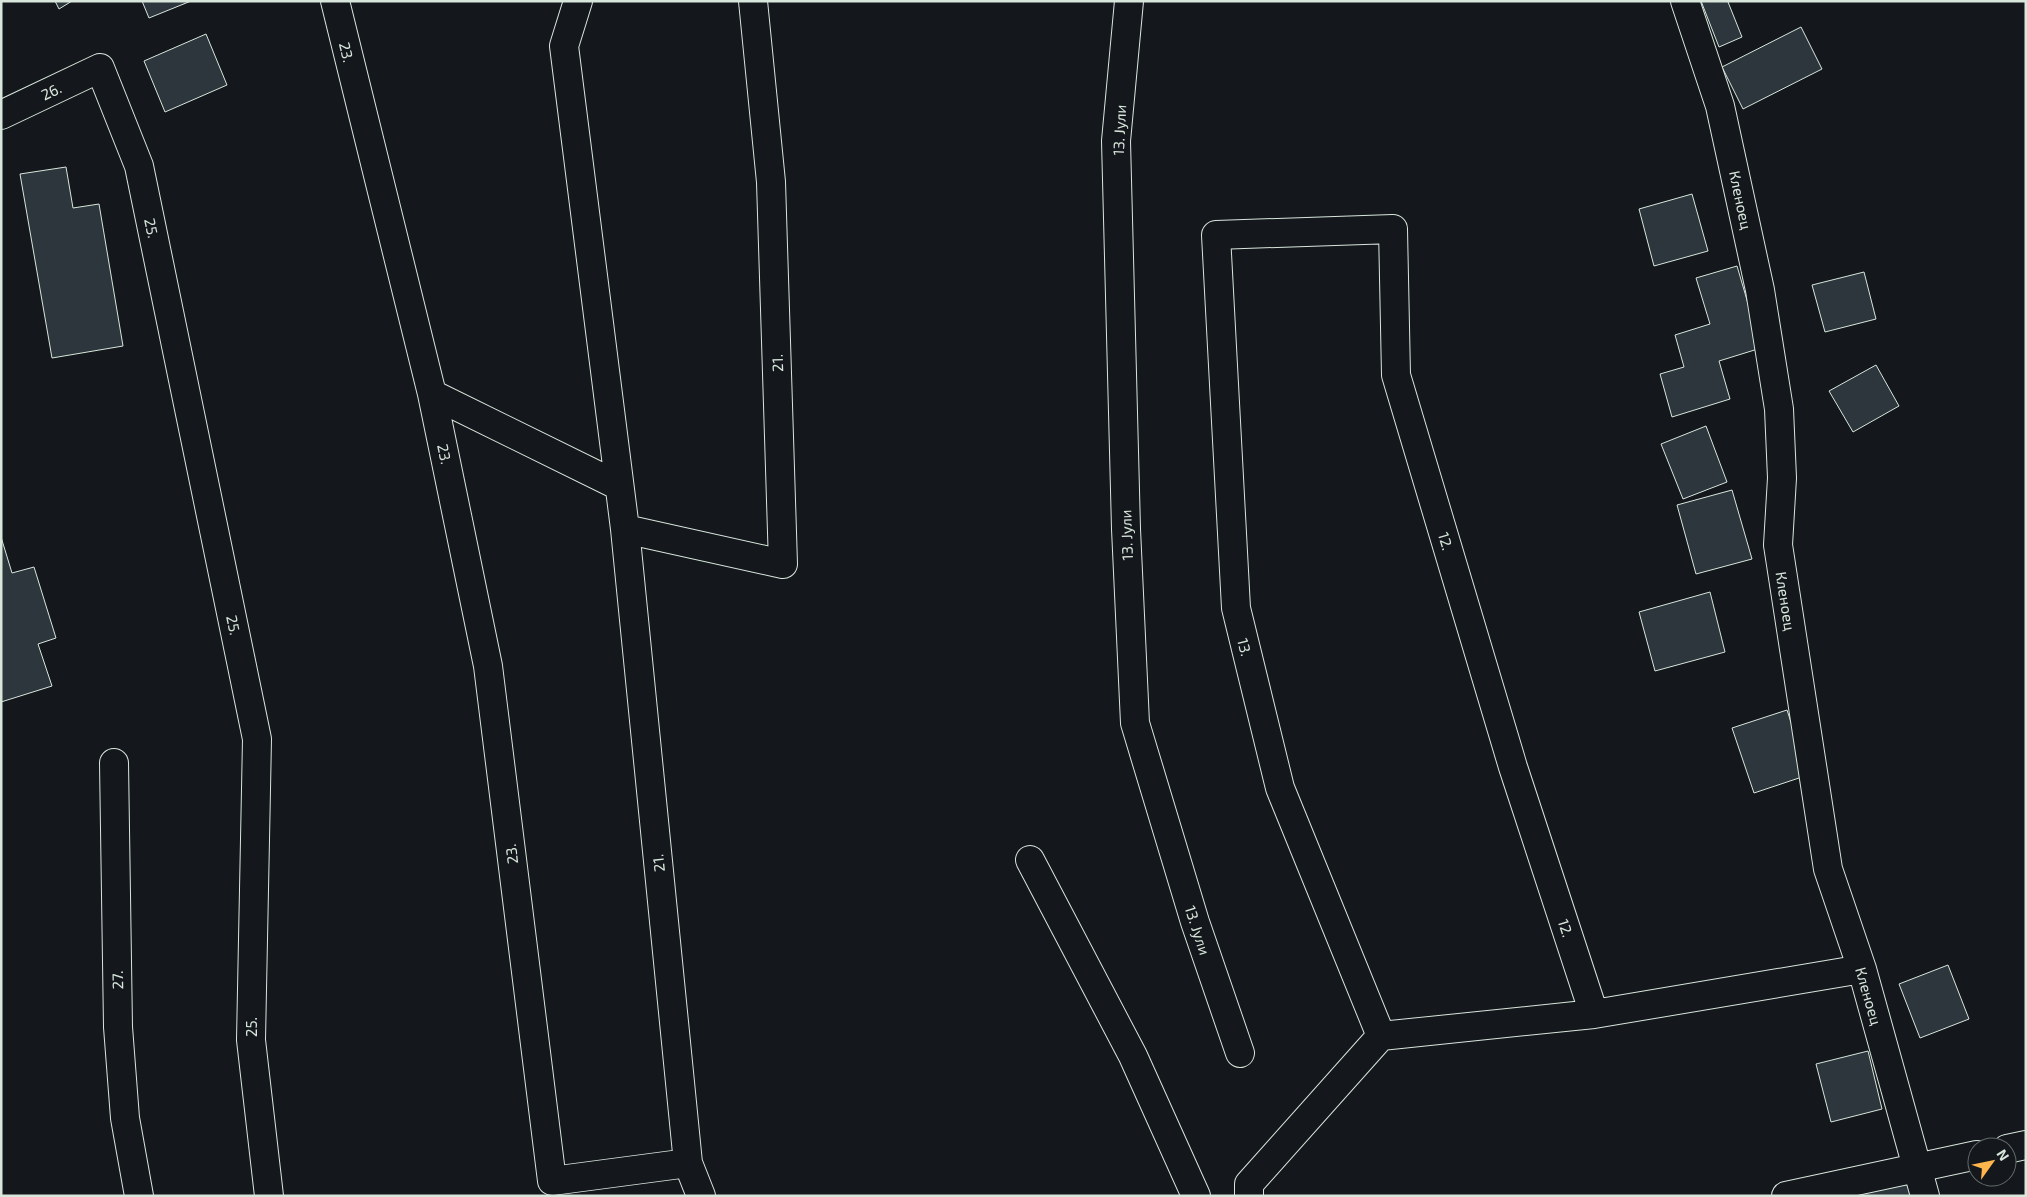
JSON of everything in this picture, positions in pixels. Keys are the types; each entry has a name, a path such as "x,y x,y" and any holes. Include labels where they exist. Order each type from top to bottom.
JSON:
{"street":[{"name":"23.","path":"334,1 432,394 488,666 552,1180 688,1163"},
{"name":"21.","path":"578,1 564,46 625,528 688,1163 701,1196"},
{"name":"21.","path":"625,528 783,564 771,182 753,1"},
{"name":"13. Јули","path":"1129,1 1116,141 1126,529 1135,723 1195,922 1240,1053"},
{"name":"Кленоец","path":"1685,1 1720,106 1760,290 1779,409 1782,478 1778,545 1828,869 1862,969 1925,1196"},
{"name":"26.","path":"1,115 100,68"},
{"name":"25.","path":"100,68 139,166 257,740 251,1040 269,1196"},
{"name":"12.","path":"1216,235 1393,229 1396,375 1513,767 1594,1014"},
{"name":"13.","path":"1216,235 1236,608 1280,788 1381,1036"},
{"path":"432,394 619,486"},
{"name":"27.","path":"114,762 118,1027 125,1118 139,1196"},
{"path":"1030,860 1132,1056 1196,1196"},
{"path":"1249,1196 1249,1184 1381,1036 1594,1014 1862,969"},
{"path":"1786,1196 1967,1157"}],"building":[{"path":"55,1 72,1 59,9"},
{"path":"142,1 191,1 149,18"},
{"path":"1701,1 1730,1 1728,2 1742,37 1719,47"},
{"path":"1801,27 1822,69 1743,109 1722,67"},
{"path":"206,34 227,85 165,112 144,61"},
{"path":"66,167 73,208 99,204 123,346 52,358 20,174"},
{"path":"1692,194 1708,251 1654,266 1639,209"},
{"path":"1737,266 1761,348 1719,361 1730,399 1672,417 1660,374 1684,367 1675,335 1710,324 1696,278"},
{"path":"1864,272 1876,319 1825,332 1812,285"},
{"path":"1876,365 1899,406 1853,432 1829,391"},
{"path":"1706,426 1727,482 1683,499 1661,444"},
{"path":"1732,490 1752,559 1696,574 1677,505"},
{"path":"1,537 12,573 34,567 56,638 38,644 52,686 1,702"},
{"path":"1710,592 1725,652 1655,671 1639,612"},
{"path":"1787,710 1808,775 1754,793 1732,728"},
{"path":"1948,965 1969,1019 1920,1038 1899,984"},
{"path":"1868,1051 1882,1109 1831,1122 1816,1064"},
{"path":"1908,1175 1914,1196 1834,1196"}]}
